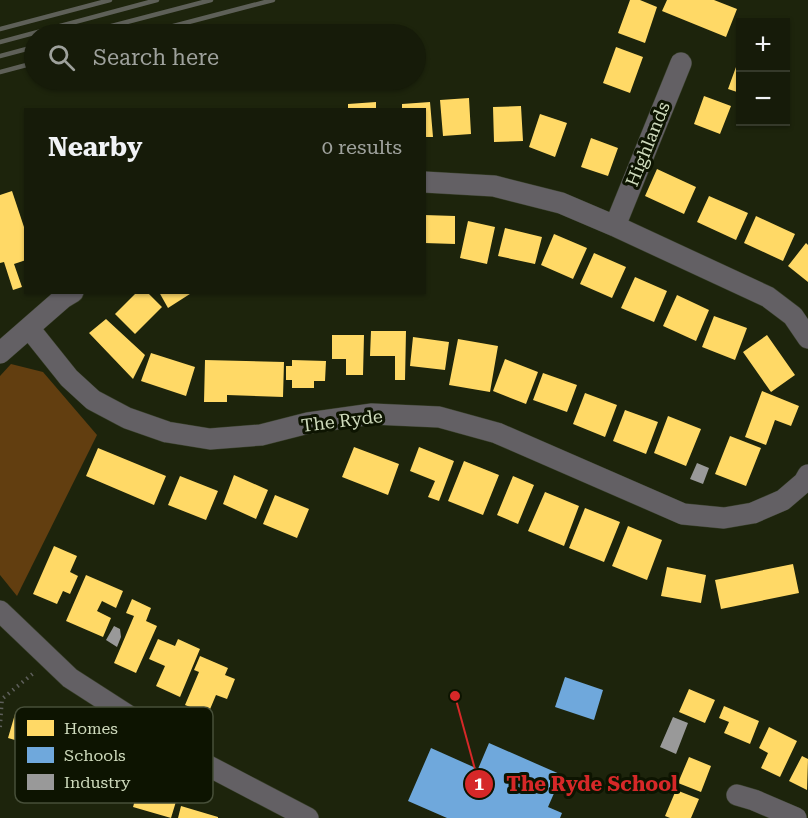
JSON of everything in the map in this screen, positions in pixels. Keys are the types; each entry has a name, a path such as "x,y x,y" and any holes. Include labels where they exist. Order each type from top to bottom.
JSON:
{"street":[{"name":"Highlands","path":"615,226 681,63"},
{"path":"426,182 494,186 561,203 768,297 793,316 808,338"},
{"path":"0,353 70,294"},
{"name":"The Ryde","path":"29,327 69,378 93,400 127,418 167,432 210,440 261,435 308,423 372,414 439,417 497,433 683,514 724,518 753,513 783,500 804,482 808,475"},
{"path":"0,611 70,678 115,707"},
{"path":"213,768 308,818"},
{"path":"737,795 796,818"}],"path":[{"path":"0,726 2,699 51,659"}],"shaded area":[{"path":"11,364 43,372 97,435 17,596 0,575 0,376"}],"building: Homes":[{"path":"630,0 640,0 657,7 645,43 618,33"},
{"path":"667,0 714,0 737,9 726,37 662,11"},
{"path":"616,47 643,57 630,93 603,83"},
{"path":"736,67 736,92 728,89"},
{"path":"704,96 731,106 720,134 694,124"},
{"path":"469,98 471,134 443,136 440,100"},
{"path":"376,102 376,108 348,108 348,104"},
{"path":"430,102 433,137 426,137 426,108 402,108 402,104"},
{"path":"521,106 523,141 494,142 493,107"},
{"path":"540,114 567,123 555,157 529,147"},
{"path":"591,138 618,148 608,176 581,167"},
{"path":"657,169 696,187 684,214 645,196"},
{"path":"12,191 24,227 24,261 14,264 22,287 13,290 4,262 0,263 0,195"},
{"path":"709,196 748,213 736,240 697,222"},
{"path":"426,215 455,216 455,244 426,243"},
{"path":"756,216 795,234 783,261 744,243"},
{"path":"468,221 495,227 487,264 460,258"},
{"path":"505,228 542,237 535,264 498,256"},
{"path":"554,234 587,248 573,279 541,265"},
{"path":"806,243 808,245 808,282 788,266"},
{"path":"594,253 626,267 612,298 580,284"},
{"path":"635,277 667,291 654,322 621,308"},
{"path":"135,294 149,294 162,307 135,334 115,314"},
{"path":"160,294 190,294 168,308"},
{"path":"677,295 709,310 696,341 663,326"},
{"path":"714,316 747,328 735,360 702,347"},
{"path":"106,319 145,355 133,379 89,333"},
{"path":"371,331 406,331 405,380 395,380 395,356 370,356"},
{"path":"332,335 364,335 363,375 346,375 346,359 332,359"},
{"path":"767,335 795,375 771,392 743,352"},
{"path":"413,337 449,342 445,370 410,366"},
{"path":"458,339 498,346 490,392 449,385"},
{"path":"151,353 195,367 186,396 141,381"},
{"path":"505,359 538,372 526,404 493,391"},
{"path":"205,360 284,362 283,397 227,395 227,402 204,402"},
{"path":"292,360 326,361 325,381 314,381 314,388 292,388 292,380 286,380 286,366 292,366"},
{"path":"543,373 577,385 567,412 533,400"},
{"path":"762,391 799,406 791,426 775,420 766,445 745,437"},
{"path":"585,393 617,405 605,437 573,424"},
{"path":"625,410 658,422 646,454 613,441"},
{"path":"668,416 701,429 686,466 654,453"},
{"path":"730,436 761,448 746,486 715,474"},
{"path":"354,447 399,464 388,495 342,477"},
{"path":"419,447 454,461 439,501 428,497 435,481 410,471"},
{"path":"98,448 166,476 154,505 86,476"},
{"path":"464,461 499,475 483,515 448,501"},
{"path":"234,475 268,490 256,519 223,504"},
{"path":"180,476 218,491 206,520 168,505"},
{"path":"513,476 534,485 518,524 497,515"},
{"path":"545,492 579,506 564,546 528,531"},
{"path":"275,495 309,509 297,538 263,524"},
{"path":"585,508 620,522 604,562 569,548"},
{"path":"628,526 662,540 647,580 612,566"},
{"path":"54,546 77,556 70,572 78,576 70,594 63,591 57,604 33,594"},
{"path":"793,564 799,593 721,609 715,580"},
{"path":"667,567 706,575 701,603 661,596"},
{"path":"86,575 123,591 116,608 102,601 97,611 111,618 103,637 66,621"},
{"path":"132,599 151,608 146,621 157,626 136,673 114,663 134,616 126,613"},
{"path":"158,639 175,646 178,639 200,649 180,697 156,686 165,666 149,659"},
{"path":"200,656 228,668 225,675 235,679 227,699 216,695 211,707 185,705 199,672 194,670"},
{"path":"689,689 715,700 705,723 679,712"},
{"path":"724,706 759,721 750,744 724,733 729,722 719,718"},
{"path":"15,714 15,740 8,738"},
{"path":"769,727 797,741 780,777 761,768 768,753 759,748"},
{"path":"802,756 808,759 807,790 789,781"},
{"path":"689,757 711,766 701,792 678,783"},
{"path":"676,790 699,799 691,818 665,816"},
{"path":"134,803 176,803 171,818 133,807"},
{"path":"181,806 218,817 218,818 178,818"}],"building: Schools":[{"path":"565,677 603,690 594,720 555,707"},
{"path":"489,743 562,775 548,807 562,813 560,818 447,818 408,801 431,748 478,769"}],"building: Industry":[{"path":"697,463 709,468 703,484 690,479"},
{"path":"114,626 120,629 121,637 117,647 106,640"},
{"path":"673,717 688,723 676,754 660,747"}],"railway":[{"path":"0,29 110,0"},
{"path":"67,24 157,0"},
{"path":"119,24 211,0"},
{"path":"181,24 273,0"},
{"path":"0,42 24,36"},
{"path":"0,56 24,50"},
{"path":"0,72 24,66"}],"place":[{"name":"The Ryde School","path":"455,696"}]}
